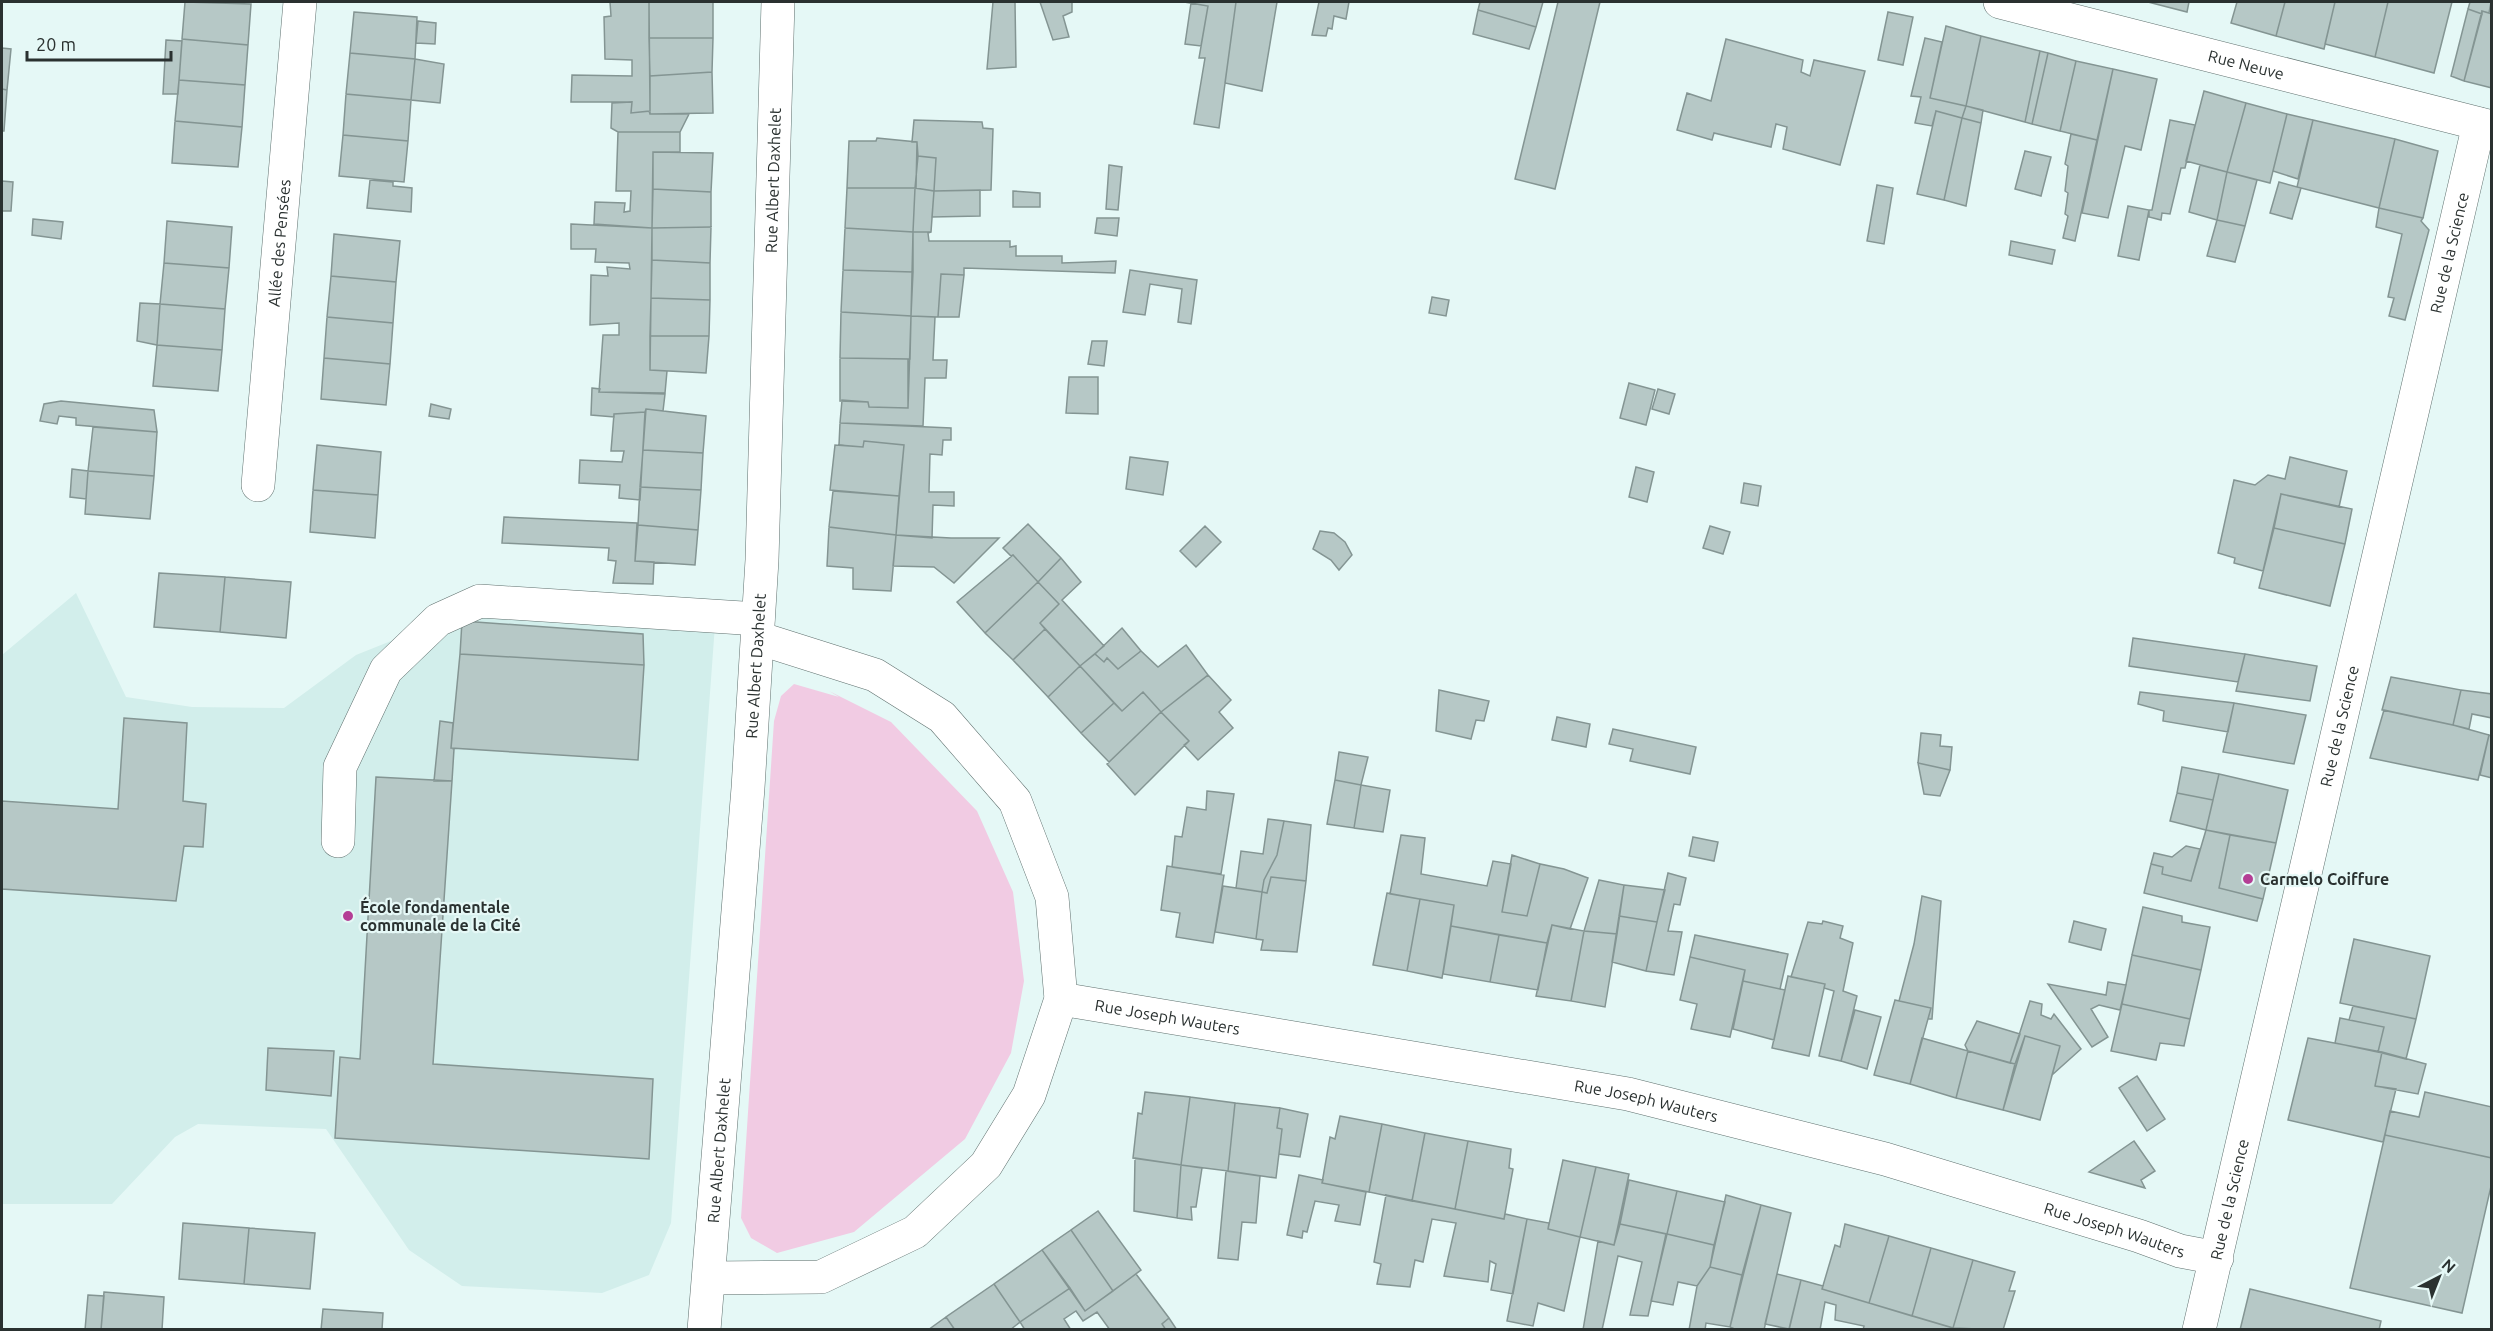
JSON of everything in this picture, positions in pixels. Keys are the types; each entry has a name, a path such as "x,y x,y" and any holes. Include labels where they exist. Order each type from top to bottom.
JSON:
{"street":[{"name":"Allée des Pensées","path":"258,485 300,2"},
{"name":"Rue Albert Daxhelet","path":"704,1329 710,1278 762,560 778,2"},
{"name":"Rue Neuve","path":"2000,2 2486,125"},
{"name":"Rue de la Science","path":"2199,1329 2486,125"},
{"path":"338,841 340,767 386,670 438,620 480,601 758,629 875,675 942,717 1015,801 1052,897 1061,999 1029,1095 986,1165 915,1232 821,1277 710,1278"},
{"name":"Rue Joseph Wauters","path":"1061,999 1628,1094 1885,1159 2139,1236 2180,1251 2217,1258"}],"shaded area":[{"name":"École fondamentale communale de la Cité","path":"76,593 126,697 192,707 284,708 356,655 471,609 715,625 671,1223 649,1275 602,1293 462,1286 409,1250 326,1129 198,1124 175,1137 112,1204 2,1204 2,655"},
{"path":"794,684 839,697 829,691 891,722 977,811 1013,892 1024,981 1011,1053 965,1139 854,1232 777,1253 751,1238 741,1218 774,721 781,696"}],"building":[{"path":"185,2 251,4 248,45 182,39"},
{"path":"610,2 649,2 650,111 631,113 632,102 571,102 572,75 632,76 632,60 605,59 604,17 611,16"},
{"path":"649,2 713,2 713,38 649,38"},
{"path":"993,2 1015,2 1016,67 987,69"},
{"path":"1040,2 1072,2 1072,12 1063,16 1069,37 1053,40"},
{"path":"1184,2 1236,2 1219,128 1194,124 1205,58 1199,58 1208,6"},
{"path":"1236,2 1277,2 1262,91 1225,83"},
{"path":"1319,2 1349,2 1346,19 1334,16 1332,29 1328,28 1326,36 1312,35"},
{"path":"1480,2 1543,2 1536,27 1478,10"},
{"path":"1558,2 1600,2 1555,189 1515,179"},
{"path":"2148,2 2189,2 2187,12"},
{"path":"2237,2 2285,2 2276,36 2231,23"},
{"path":"2285,2 2335,2 2324,49 2276,36"},
{"path":"2335,2 2388,2 2375,57 2325,44"},
{"path":"2388,2 2452,2 2434,73 2375,57"},
{"path":"2470,2 2491,2 2489,13 2482,11 2482,14 2468,9"},
{"path":"1191,3 1208,6 1201,46 1185,44"},
{"path":"2468,9 2482,14 2464,81 2451,76"},
{"path":"1478,10 1536,27 1529,49 1473,34"},
{"path":"2482,11 2492,14 2492,88 2464,81"},
{"path":"354,12 417,17 415,59 350,53"},
{"path":"1888,12 1913,17 1903,65 1878,60"},
{"path":"418,21 436,23 435,44 416,43"},
{"path":"1946,26 1981,36 1966,106 1930,98"},
{"path":"1981,36 2040,51 2025,122 1966,106"},
{"path":"649,38 713,38 712,72 650,76"},
{"path":"1925,38 1942,42 1930,98 1966,106 1962,118 1936,111 1932,126 1915,123 1921,97 1911,96"},
{"path":"182,39 248,45 245,85 179,80"},
{"path":"1726,39 1803,60 1801,72 1810,76 1814,60 1865,71 1840,165 1783,149 1787,127 1776,124 1771,147 1714,133 1712,140 1677,130 1687,93 1711,101"},
{"path":"166,40 182,41 178,94 163,94"},
{"path":"2,48 11,49 7,90 2,89"},
{"path":"2040,51 2048,53 2032,124 2025,122"},
{"path":"350,53 415,59 411,100 346,94"},
{"path":"2048,53 2076,61 2060,131 2032,124"},
{"path":"415,59 444,64 440,103 411,100"},
{"path":"2076,61 2113,69 2097,140 2060,131"},
{"path":"2113,69 2157,79 2141,150 2125,146 2108,218 2082,213"},
{"path":"712,72 713,113 650,114 650,76"},
{"path":"179,80 245,85 242,127 175,121"},
{"path":"2,89 7,90 4,131 2,131"},
{"path":"2204,91 2246,103 2227,172 2186,161"},
{"path":"346,94 411,100 408,141 343,135"},
{"path":"632,102 631,113 649,111 650,114 689,114 680,132 618,132 611,128 612,103"},
{"path":"2246,103 2287,114 2270,183 2227,172"},
{"path":"1966,106 1983,110 1981,123 1962,118"},
{"path":"1936,111 1962,118 1944,200 1917,194"},
{"path":"2287,114 2313,120 2298,179 2273,171"},
{"path":"1962,118 1981,123 1966,206 1944,200"},
{"path":"914,120 982,122 983,128 993,129 991,190 934,191 936,158 918,156 917,142 912,142"},
{"path":"2170,120 2195,125 2185,168 2181,168 2170,214 2162,213 2161,220 2149,217 2149,210 2152,210"},
{"path":"2313,120 2395,139 2379,208 2297,187"},
{"path":"175,121 242,127 238,167 172,163"},
{"path":"618,132 680,132 680,152 653,152 652,228 594,224 595,202 625,203 624,212 630,211 631,191 616,191"},
{"path":"2071,134 2097,140 2075,241 2063,238 2068,216 2065,214 2068,193 2065,191 2068,166 2065,164"},
{"path":"343,135 408,141 404,182 339,176"},
{"path":"877,138 917,142 916,188 847,188 849,141 876,141"},
{"path":"2395,139 2438,151 2423,218 2379,208"},
{"path":"2025,151 2051,157 2041,196 2015,189"},
{"path":"653,152 713,153 711,192 653,189"},
{"path":"918,156 936,158 934,191 915,188"},
{"path":"1109,165 1122,167 1118,210 1106,209"},
{"path":"2200,165 2227,172 2217,220 2189,212"},
{"path":"2227,172 2257,180 2245,226 2217,220"},
{"path":"370,180 393,182 393,186 412,188 411,212 367,208"},
{"path":"2,181 13,182 11,211 2,211"},
{"path":"2279,182 2301,188 2292,219 2270,213"},
{"path":"1877,185 1893,188 1884,244 1867,241"},
{"path":"847,188 915,188 913,232 845,228"},
{"path":"915,188 934,191 931,232 913,232"},
{"path":"653,189 711,192 711,227 652,228"},
{"path":"980,190 980,216 932,217 934,191"},
{"path":"1013,191 1040,193 1040,207 1013,207"},
{"path":"2128,206 2149,210 2139,260 2118,256"},
{"path":"2379,208 2423,218 2421,221 2429,230 2405,320 2389,316 2394,298 2388,297 2402,234 2376,227"},
{"path":"1097,218 1119,218 1117,236 1095,233"},
{"path":"33,219 63,222 61,239 32,235"},
{"path":"2217,220 2245,226 2235,262 2207,256"},
{"path":"167,221 232,227 229,268 164,263"},
{"path":"571,224 652,228 650,370 667,371 665,393 599,392 603,335 619,335 619,323 590,325 591,275 608,276 607,267 630,269 629,263 595,262 596,249 571,249"},
{"path":"711,227 710,263 652,260 652,228"},
{"path":"845,228 913,232 913,272 843,270"},
{"path":"913,232 931,232 928,233 929,241 1010,241 1010,247 1016,246 1016,256 1062,256 1062,263 1116,261 1115,273 964,268 964,275 941,274 938,317 911,316"},
{"path":"334,234 400,241 396,282 331,276"},
{"path":"2011,241 2055,250 2052,264 2009,255"},
{"path":"652,260 710,263 710,300 651,298"},
{"path":"164,263 229,268 225,309 160,304"},
{"path":"843,270 913,272 911,316 841,312"},
{"path":"1130,270 1197,280 1191,324 1178,322 1182,289 1150,284 1145,315 1123,312"},
{"path":"941,274 964,275 959,317 938,317"},
{"path":"331,276 396,282 393,323 327,317"},
{"path":"1432,297 1449,300 1446,316 1429,313"},
{"path":"651,298 710,300 709,336 650,336"},
{"path":"140,303 160,304 157,345 137,341"},
{"path":"160,304 225,309 222,350 157,345"},
{"path":"841,312 911,316 910,359 840,358"},
{"path":"911,316 935,317 933,360 947,360 946,378 925,378 923,426 840,423 842,400 868,402 869,407 908,408"},
{"path":"327,317 393,323 390,364 324,358"},
{"path":"650,336 709,336 706,373 650,370"},
{"path":"1092,341 1107,341 1104,366 1088,364"},
{"path":"157,345 222,350 218,391 153,386"},
{"path":"324,358 390,364 386,405 321,399"},
{"path":"840,358 908,359 908,408 869,407 868,402 840,401"},
{"path":"1069,377 1098,377 1098,414 1066,413"},
{"path":"1629,383 1655,390 1646,425 1620,418"},
{"path":"592,388 600,389 599,392 665,394 663,411 646,409 645,412 614,414 614,417 591,415"},
{"path":"1658,389 1675,394 1669,414 1652,409"},
{"path":"61,401 154,410 157,432 76,425 76,418 59,416 57,424 40,421 44,404"},
{"path":"431,404 451,409 449,419 429,416"},
{"path":"646,409 706,416 703,453 643,450"},
{"path":"645,412 640,500 619,498 620,485 579,483 580,460 622,462 624,451 611,451 614,414"},
{"path":"840,423 951,428 951,440 943,440 942,455 930,454 929,492 954,492 954,506 933,505 932,538 896,535 904,445 864,441 863,447 839,445"},
{"path":"93,427 157,432 154,476 88,471"},
{"path":"864,441 904,445 899,496 830,490 835,445 863,447"},
{"path":"317,445 381,452 378,495 313,490"},
{"path":"643,450 703,453 701,490 640,487"},
{"path":"1130,457 1168,462 1163,495 1126,489"},
{"path":"2290,457 2347,471 2339,507 2281,494 2263,571 2234,563 2235,558 2218,553 2234,480 2255,485 2268,475 2285,479"},
{"path":"1636,467 1654,472 1647,502 1629,497"},
{"path":"72,469 88,471 86,499 70,497"},
{"path":"88,471 154,476 150,519 85,514"},
{"path":"1744,483 1761,486 1758,506 1741,503"},
{"path":"640,487 701,490 698,530 638,525"},
{"path":"313,490 378,495 375,538 310,532"},
{"path":"833,491 899,496 896,535 829,527"},
{"path":"2281,494 2352,509 2345,544 2274,528"},
{"path":"504,517 637,523 635,561 654,562 653,584 613,583 616,561 608,560 609,548 502,543"},
{"path":"1028,524 1061,558 1038,582 1013,555 1011,556 1003,548"},
{"path":"638,525 698,530 695,565 635,561"},
{"path":"1205,526 1221,542 1196,567 1180,551"},
{"path":"1710,526 1730,532 1723,554 1703,548"},
{"path":"829,527 896,535 891,591 853,589 853,568 827,566"},
{"path":"2274,528 2345,544 2330,606 2259,588"},
{"path":"1320,531 1334,533 1345,542 1352,555 1339,570 1331,560 1313,549"},
{"path":"896,535 999,538 954,583 934,567 893,566"},
{"path":"1013,555 1038,582 985,633 957,602"},
{"path":"1061,558 1081,582 1062,600 1104,646 1080,666 1040,623 1059,604 1038,582"},
{"path":"159,573 225,577 220,632 154,627"},
{"path":"225,577 291,582 286,638 220,632"},
{"path":"1038,582 1059,604 1040,623 1045,629 1013,660 985,633"},
{"path":"462,621 643,634 644,665 460,654"},
{"path":"1122,628 1141,651 1118,669 1107,658 1104,662 1095,654"},
{"path":"1045,629 1080,666 1048,697 1013,660"},
{"path":"2133,638 2245,654 2238,682 2129,666"},
{"path":"1186,645 1208,675 1161,712 1143,692 1122,711 1080,666 1095,654 1104,662 1107,658 1118,669 1141,651 1158,667"},
{"path":"460,654 644,665 638,760 451,748"},
{"path":"2245,654 2317,666 2310,701 2236,691"},
{"path":"1080,666 1114,703 1081,733 1048,697"},
{"path":"1208,675 1231,700 1219,712 1233,728 1198,760 1184,745 1189,741 1161,712"},
{"path":"2391,677 2461,690 2453,725 2382,710"},
{"path":"1439,690 1489,701 1484,721 1476,720 1471,739 1436,731"},
{"path":"2461,690 2492,694 2492,718 2472,714 2469,729 2453,725"},
{"path":"1143,692 1161,712 1109,762 1081,733 1114,703 1122,711"},
{"path":"2140,692 2234,703 2228,732 2163,721 2164,711 2138,704"},
{"path":"2234,703 2306,715 2294,764 2223,752"},
{"path":"2384,710 2489,735 2478,780 2370,758"},
{"path":"1161,712 1189,741 1135,795 1107,764"},
{"path":"1557,717 1590,724 1586,747 1552,740"},
{"path":"124,718 187,723 183,801 206,804 203,847 184,846 176,901 2,889 2,801 118,809"},
{"path":"440,721 453,723 452,781 434,781"},
{"path":"1613,729 1696,747 1690,774 1630,761 1633,749 1609,744"},
{"path":"1921,733 1941,735 1940,746 1952,747 1950,770 1918,763"},
{"path":"2489,735 2492,736 2492,778 2480,775"},
{"path":"1339,752 1368,757 1361,785 1335,780"},
{"path":"1918,763 1950,770 1940,796 1924,794"},
{"path":"2182,767 2219,774 2213,800 2177,793"},
{"path":"2219,774 2288,790 2276,843 2206,830"},
{"path":"376,777 452,781 433,1064 653,1079 649,1159 335,1138 340,1057 360,1059"},
{"path":"1335,780 1361,785 1354,828 1327,824"},
{"path":"1361,785 1390,790 1383,832 1354,828"},
{"path":"1207,791 1234,794 1221,874 1172,867 1175,836 1182,837 1187,807 1206,810"},
{"path":"2177,793 2213,800 2206,830 2170,821"},
{"path":"1268,819 1284,821 1277,855 1264,880 1262,892 1236,888 1241,851 1263,854"},
{"path":"1284,821 1311,825 1306,881 1271,877 1267,893 1262,892 1264,880 1277,855"},
{"path":"2206,830 2230,835 2219,888 2263,899 2257,921 2144,893 2151,864 2163,867 2162,874 2191,881"},
{"path":"1401,835 1425,838 1421,874 1487,886 1493,861 1511,864 1502,912 1527,916 1540,864 1564,869 1588,878 1570,929 1552,925 1547,943 1451,926 1454,905 1390,894"},
{"path":"2230,835 2276,843 2263,899 2219,888"},
{"path":"1693,837 1718,842 1714,861 1689,856"},
{"path":"2186,846 2200,849 2191,881 2162,874 2163,867 2151,864 2154,853 2172,857"},
{"path":"1512,855 1540,864 1527,916 1502,912"},
{"path":"1167,866 1224,875 1213,943 1176,937 1180,913 1161,910"},
{"path":"1668,873 1686,878 1680,905 1674,904 1668,931 1682,932 1674,975 1646,971"},
{"path":"1271,877 1306,881 1297,952 1261,950 1263,940 1256,939 1262,892 1267,893"},
{"path":"1599,880 1624,885 1617,934 1584,931"},
{"path":"1624,885 1665,890 1657,922 1619,916"},
{"path":"1223,886 1262,892 1256,939 1215,932"},
{"path":"1387,893 1420,899 1407,971 1373,965"},
{"path":"1922,896 1941,901 1932,1019 1928,1019 1931,1008 1899,1001 1914,944"},
{"path":"1420,899 1454,905 1442,978 1407,971"},
{"path":"2143,907 2182,916 2182,922 2210,927 2201,970 2132,955"},
{"path":"1619,916 1657,922 1646,971 1612,962"},
{"path":"1823,921 1843,926 1840,938 1853,943 1843,991 1857,996 1841,1061 1819,1056 1834,991 1824,988 1825,984 1791,977 1808,922 1822,924"},
{"path":"2074,921 2106,929 2101,950 2069,942"},
{"path":"1552,925 1584,931 1571,1001 1536,996"},
{"path":"1451,926 1499,935 1490,982 1443,974"},
{"path":"1584,931 1617,934 1605,1007 1571,1001"},
{"path":"1499,935 1547,943 1538,990 1490,982"},
{"path":"1695,935 1788,954 1780,989 1743,981 1745,970 1690,957"},
{"path":"2354,939 2430,956 2416,1019 2340,1003"},
{"path":"2132,955 2201,970 2190,1019 2122,1004"},
{"path":"1690,957 1745,970 1730,1037 1691,1029 1697,1004 1680,1000"},
{"path":"1788,976 1825,984 1809,1056 1772,1048"},
{"path":"1743,981 1785,990 1774,1040 1733,1029"},
{"path":"2108,982 2126,985 2120,1010 2099,1005 2091,1009 2108,1037 2092,1047 2048,984 2106,995"},
{"path":"1895,1000 1931,1008 1910,1084 1874,1075"},
{"path":"2030,1001 2042,1004 2041,1015 2051,1019 2054,1014 2081,1049 2052,1075 2060,1046 2025,1036 2015,1064 2010,1063"},
{"path":"2122,1004 2190,1019 2184,1046 2160,1043 2156,1060 2111,1051"},
{"path":"2353,1006 2416,1019 2406,1059 2378,1052 2384,1027 2349,1020"},
{"path":"1855,1010 1881,1017 1867,1069 1841,1061"},
{"path":"2340,1018 2384,1027 2378,1052 2335,1043"},
{"path":"1977,1021 2020,1034 2010,1063 1968,1051 1965,1045"},
{"path":"2025,1036 2060,1046 2040,1120 2003,1110"},
{"path":"1922,1038 1968,1051 1956,1098 1910,1084"},
{"path":"2308,1038 2382,1052 2375,1086 2396,1089 2383,1142 2288,1120"},
{"path":"268,1048 334,1051 331,1096 266,1090"},
{"path":"1968,1051 2015,1064 2003,1110 1956,1098"},
{"path":"2382,1052 2426,1064 2418,1094 2375,1086"},
{"path":"2137,1076 2165,1119 2147,1131 2119,1088"},
{"path":"1145,1092 1190,1097 1181,1165 1133,1158 1138,1113 1142,1114"},
{"path":"2425,1092 2492,1107 2492,1158 2385,1135 2390,1111 2419,1117"},
{"path":"1190,1097 1235,1103 1228,1171 1181,1165"},
{"path":"1235,1103 1280,1108 1277,1128 1282,1129 1276,1178 1228,1171"},
{"path":"1280,1108 1308,1114 1300,1157 1279,1154 1282,1129 1277,1128"},
{"path":"1340,1116 1382,1124 1369,1192 1322,1183 1330,1137 1335,1139"},
{"path":"1382,1124 1425,1133 1412,1201 1369,1192"},
{"path":"1425,1133 1468,1141 1455,1209 1412,1201"},
{"path":"2385,1135 2492,1158 2492,1182 2462,1313 2350,1288"},
{"path":"1468,1141 1511,1149 1509,1168 1513,1169 1504,1219 1455,1209"},
{"path":"2134,1141 2155,1171 2141,1180 2145,1188 2089,1172"},
{"path":"1135,1158 1181,1165 1177,1218 1134,1211"},
{"path":"1563,1160 1596,1167 1580,1237 1548,1229"},
{"path":"1181,1165 1202,1168 1196,1207 1191,1207 1192,1220 1177,1218"},
{"path":"1596,1167 1629,1174 1614,1245 1580,1237"},
{"path":"1226,1171 1260,1176 1256,1223 1242,1222 1238,1260 1218,1258"},
{"path":"1299,1175 1323,1180 1322,1183 1366,1192 1360,1225 1335,1221 1339,1205 1315,1201 1307,1232 1303,1231 1302,1238 1287,1235"},
{"path":"1629,1180 1677,1191 1667,1234 1620,1224"},
{"path":"1677,1191 1725,1202 1714,1245 1667,1234"},
{"path":"1386,1195 1504,1219 1505,1214 1527,1219 1513,1294 1491,1290 1496,1264 1490,1261 1488,1282 1444,1276 1456,1223 1432,1219 1423,1262 1415,1260 1410,1287 1377,1284 1381,1264 1374,1262"},
{"path":"1726,1195 1761,1205 1742,1275 1710,1267"},
{"path":"1761,1205 1791,1213 1764,1330 1737,1330 1730,1327"},
{"path":"1098,1211 1141,1270 1113,1291 1071,1230"},
{"path":"1527,1219 1549,1223 1548,1229 1580,1237 1564,1311 1538,1303 1533,1326 1507,1321"},
{"path":"183,1223 249,1228 244,1284 179,1279"},
{"path":"1620,1224 1666,1234 1648,1316 1630,1315 1642,1262 1618,1256 1602,1330 1583,1330 1598,1241 1614,1245"},
{"path":"1845,1224 1889,1236 1869,1303 1822,1289 1835,1245 1840,1247"},
{"path":"249,1228 315,1233 310,1289 244,1284"},
{"path":"1071,1230 1113,1291 1085,1311 1042,1250"},
{"path":"1667,1234 1714,1245 1710,1267 1697,1286 1678,1282 1673,1305 1651,1301"},
{"path":"1889,1236 1931,1248 1912,1316 1869,1303"},
{"path":"1931,1248 1973,1260 1953,1328 1912,1316"},
{"path":"1042,1250 1070,1288 1020,1322 994,1284"},
{"path":"1973,1260 2015,1272 2009,1291 2015,1291 2003,1330 1953,1328"},
{"path":"1710,1267 1742,1275 1730,1327 1706,1323 1705,1330 1689,1330 1697,1286"},
{"path":"1136,1274 1169,1318 1162,1324 1166,1330 1110,1330 1097,1312 1083,1321 1076,1311 1064,1319 1071,1330 1025,1330 1020,1322 1070,1288 1085,1311"},
{"path":"1777,1274 1801,1280 1789,1329 1765,1324"},
{"path":"1801,1280 1823,1286 1822,1289 1960,1330 1863,1330 1864,1326 1835,1320 1836,1305 1825,1302 1820,1330 1789,1330"},
{"path":"994,1284 1020,1322 1010,1330 955,1330 946,1317"},
{"path":"2250,1289 2381,1321 2379,1330 2240,1330"},
{"path":"104,1292 164,1297 162,1330 101,1330"},
{"path":"88,1295 104,1296 101,1330 85,1330"},
{"path":"323,1309 383,1313 382,1330 321,1330"},
{"path":"946,1317 955,1330 928,1330"},
{"path":"1169,1318 1177,1330 1166,1330 1162,1324"}],"place":[{"name":"Carmelo Coiffure","path":"2248,879"},
{"name":"École fondamentale communale de la Cité","path":"348,916"}]}
